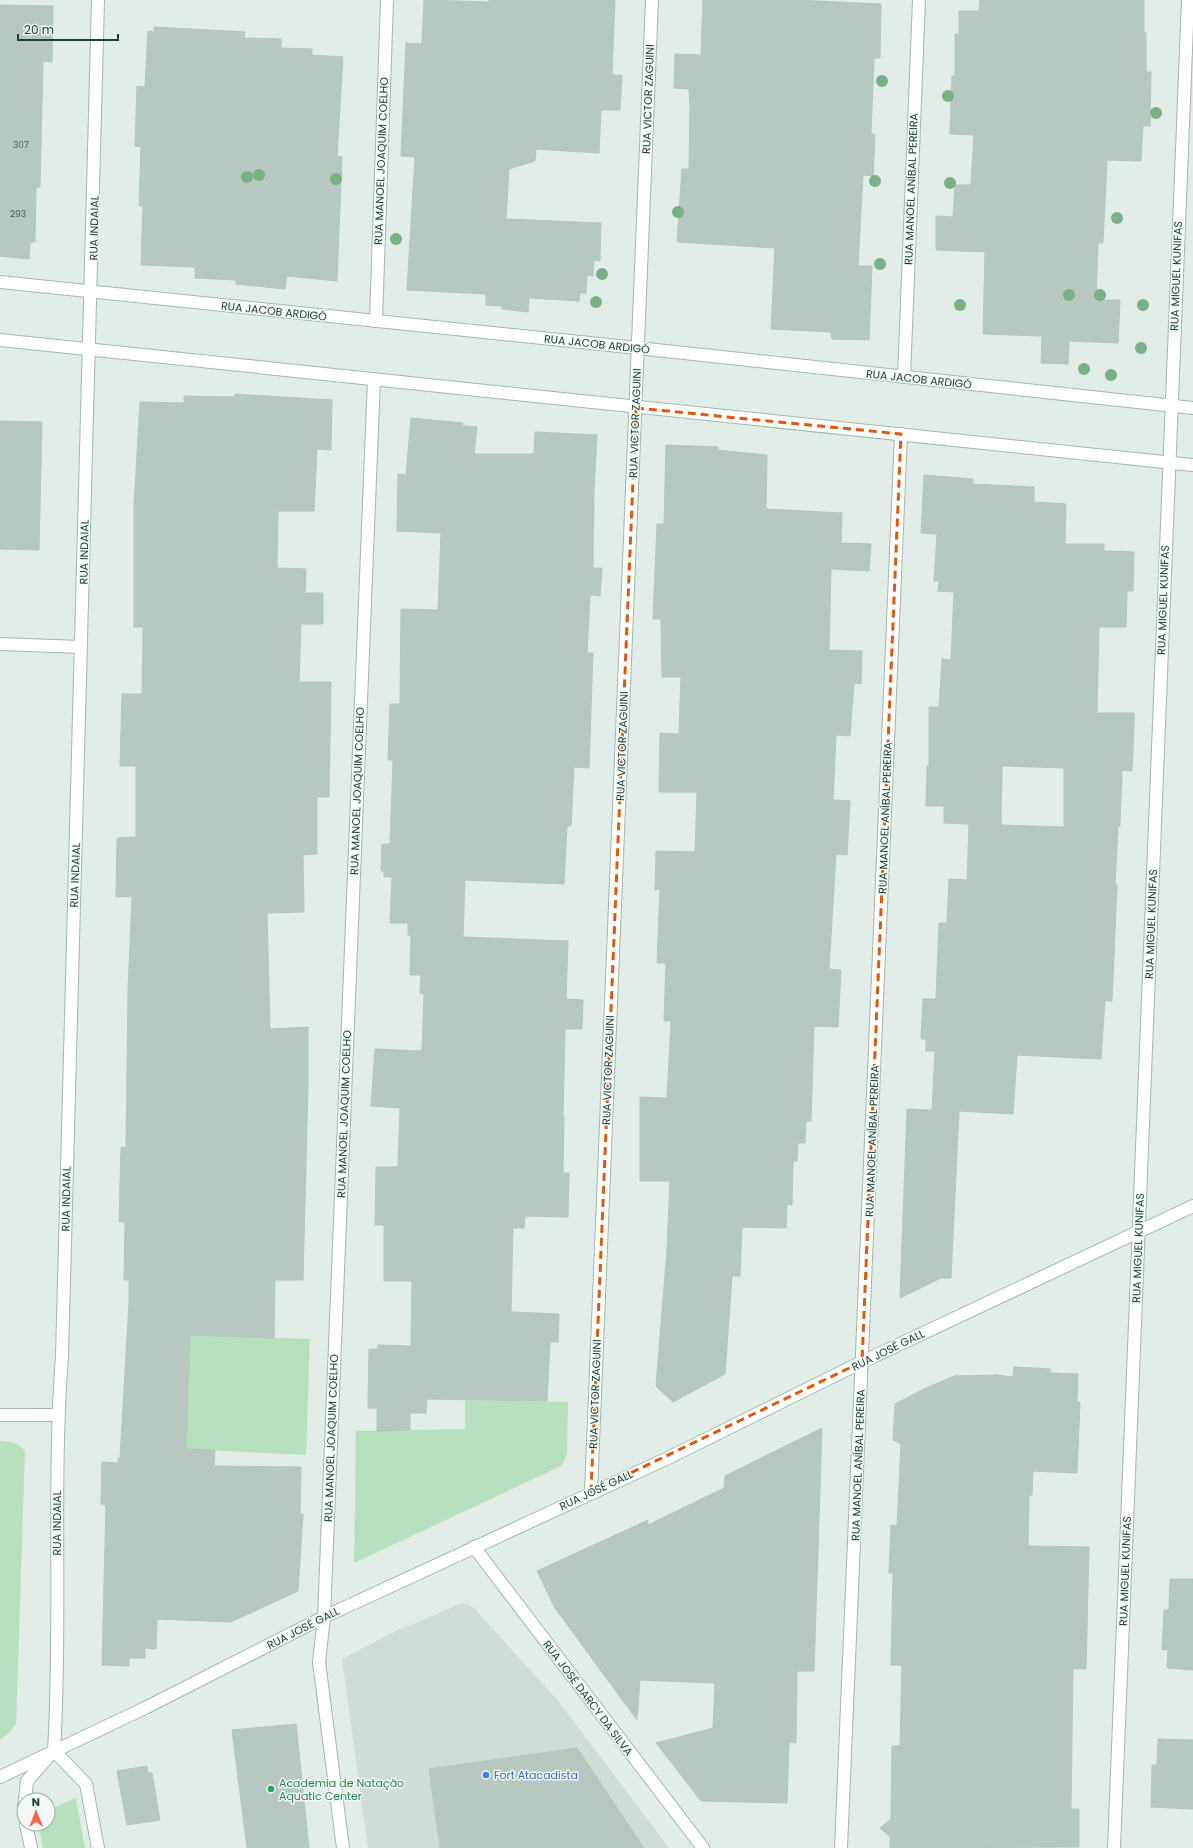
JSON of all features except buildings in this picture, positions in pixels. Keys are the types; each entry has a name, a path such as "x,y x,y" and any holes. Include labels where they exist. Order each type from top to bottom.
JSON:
{"street":[{"name":"RUA INDAIAL","path":"54,1751 57,1700 58,1416 62,1356 88,380 92,292 98,0"},
{"name":"RUA MANOEL JOAQUIM COELHO","path":"376,321 387,0"},
{"name":"RUA VICTOR ZAGUINI","path":"591,1492 652,0"},
{"name":"RUA MANOEL ANÍBAL PEREIRA","path":"904,378 919,0"},
{"name":"RUA MIGUEL KUNIFAS","path":"1114,1848 1188,0"},
{"name":"RUA JACOB ARDIGÓ","path":"0,282 638,348 904,378 1193,408"},
{"path":"0,340 636,408 1193,465"},
{"name":"RUA MANOEL JOAQUIM COELHO","path":"343,1848 319,1662 324,1617 374,379"},
{"name":"RUA MANOEL ANÍBAL PEREIRA","path":"842,1848 901,434"},
{"path":"0,644 81,647"},
{"name":"RUA JOSÉ GALL","path":"0,1777 145,1708 324,1617 591,1492 668,1458 862,1362 1193,1206"},
{"path":"0,1415 58,1416"},
{"name":"RUA JOSÉ DARCY DA SILVA","path":"474,1547 703,1848"},
{"path":"26,1792 27,1780 54,1751 86,1784 98,1848"},
{"path":"28,1832 31,1848"}],"highlighted area":[{"path":"636,408 901,434 862,1362 591,1492"}],"shaded area":[{"name":"Fort Atacadista","path":"460,1604 467,1604 473,1607 559,1702 669,1848 368,1848 342,1659 396,1631"}],"green space":[{"path":"190,1335 310,1339 306,1455 186,1449"},
{"path":"465,1400 568,1402 567,1455 561,1466 354,1563 356,1431 465,1429"},
{"path":"0,1441 17,1444 25,1451 16,1724 10,1732 0,1740"},
{"path":"76,1798 85,1848 43,1848 40,1832 56,1832 56,1807"}],"place":[{"name":"Fort Atacadista","path":"486,1775"},
{"name":"Academia de Natação Aquatic Center","path":"271,1789"}]}
